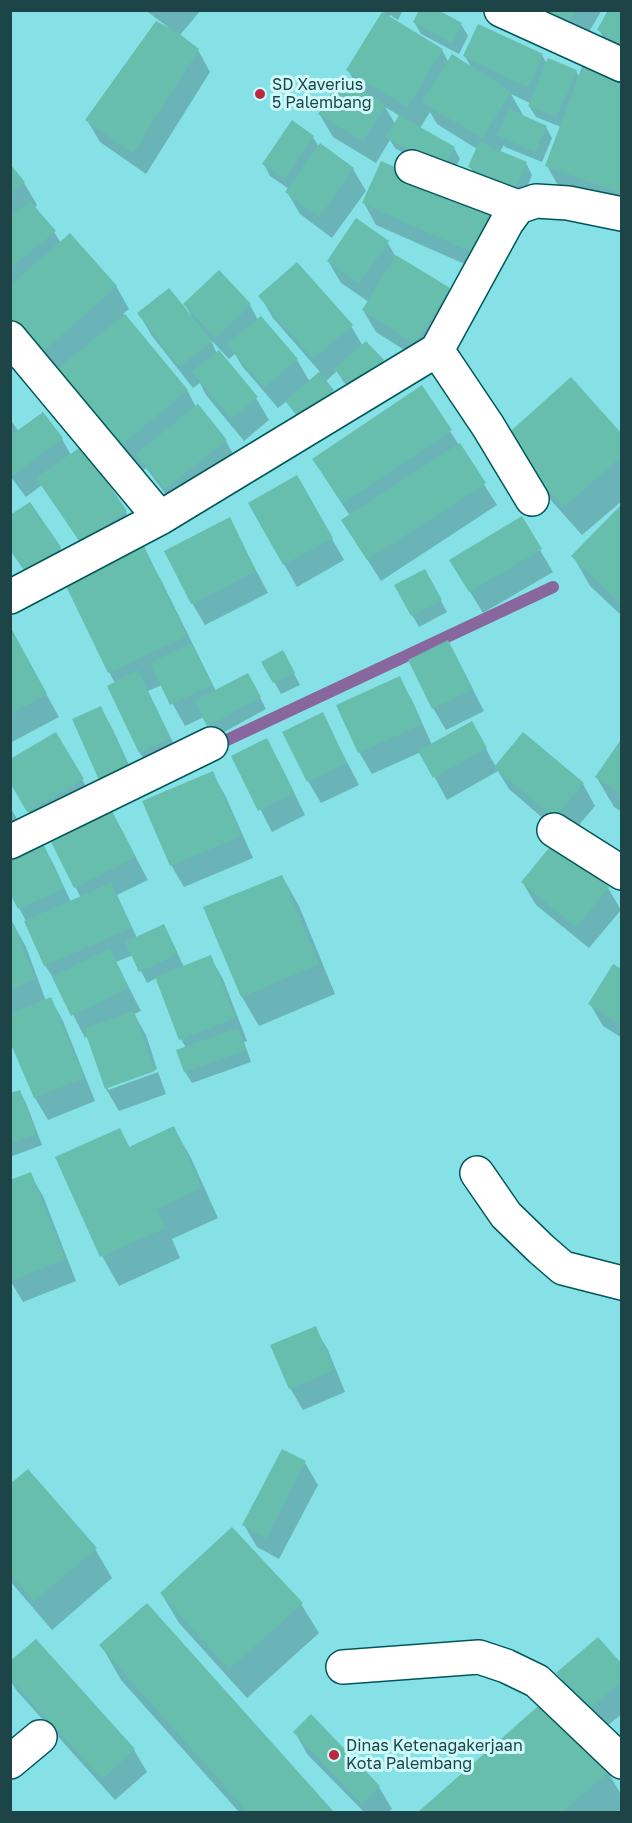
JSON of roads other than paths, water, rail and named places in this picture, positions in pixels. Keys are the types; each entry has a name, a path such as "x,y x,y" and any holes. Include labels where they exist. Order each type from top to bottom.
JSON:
{"street":[{"path":"501,10 621,64"},
{"path":"412,167 518,207"},
{"path":"10,597 160,518 437,350 507,222 518,207 536,201 568,202 621,214"},
{"path":"10,338 160,518"},
{"path":"437,350 488,426 532,499"},
{"path":"10,843 211,744"},
{"path":"554,830 621,873"},
{"path":"477,1173 506,1215 563,1268 621,1283"},
{"path":"343,1667 479,1657 506,1665 537,1681 621,1762"},
{"path":"10,1762 40,1737"}],"waterway":[{"path":"212,747 553,587"}],"place":[{"name":"SD Xaverius 5 Palembang","path":"260,94"},
{"name":"Dinas Ketenagakerjaan Kota Palembang","path":"334,1755"}]}
